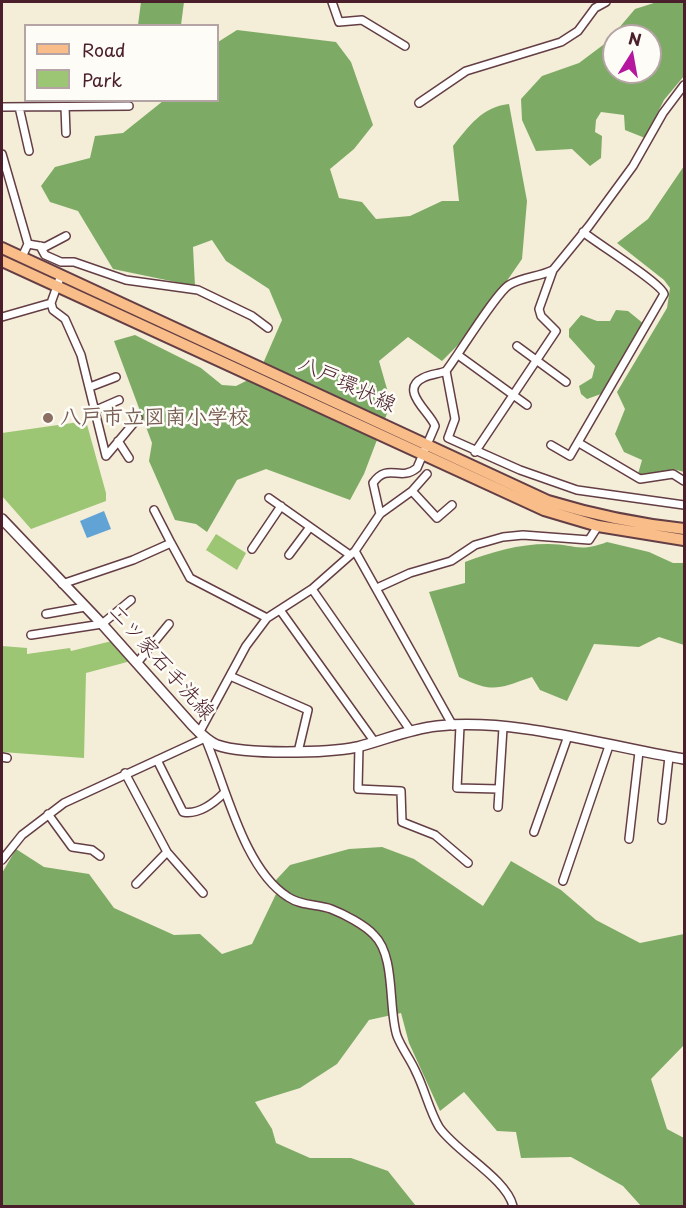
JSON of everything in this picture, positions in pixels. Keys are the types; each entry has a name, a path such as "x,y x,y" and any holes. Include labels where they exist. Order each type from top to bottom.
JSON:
{"main road":[{"name":"八戸環状線","path":"2,248 426,449 549,501 597,516 645,525 684,529"},
{"name":"八戸環状線","path":"2,261 243,364"},
{"name":"八戸環状線","path":"426,449 505,494 544,510 598,526 684,540"}],"street":[{"path":"332,2 339,22 362,20 405,46"},
{"path":"419,103 466,71 561,42 578,31 595,8 606,2"},
{"path":"476,452 556,331 542,316 539,309 553,270 633,166 663,113 684,85"},
{"path":"2,107 129,106"},
{"path":"19,107 29,151"},
{"path":"65,107 66,133"},
{"path":"2,154 28,244 22,257"},
{"path":"551,445 570,456 664,294 659,284 626,264 584,232"},
{"path":"28,244 48,246 66,236"},
{"path":"40,246 45,255 61,262 74,262 126,280 198,290 252,316 268,328"},
{"path":"381,514 373,483 379,475 387,471 411,473 417,468 435,426 433,419 416,401 414,389 422,378 446,371 500,292 520,280 540,276 553,270"},
{"path":"61,275 51,303 53,310 65,319 81,355 106,456 138,418"},
{"path":"2,317 51,303"},
{"path":"517,346 566,382"},
{"path":"458,356 527,405"},
{"path":"446,371 455,419 448,438 476,452 577,490 681,505 684,498"},
{"path":"90,387 116,377"},
{"path":"96,410 119,400"},
{"path":"118,441 129,458"},
{"path":"579,443 640,479 674,474 684,481"},
{"path":"2,860 22,835 48,814 73,799 125,773 198,743 246,646 267,618 312,589 352,553 381,514 412,491 427,474"},
{"path":"412,491 437,518 452,505"},
{"path":"269,498 352,553 377,588 457,726 457,788 499,789"},
{"path":"252,549 281,506"},
{"path":"154,510 190,578 267,618"},
{"name":"二ツ家石手洗線","path":"2,519 102,624 202,735 219,746 298,752 359,746 410,730 457,726 503,728 568,736 639,752 684,759"},
{"path":"377,588 411,573 451,561 475,545 524,535 589,540 598,526"},
{"path":"289,555 310,527"},
{"path":"62,584 133,560 171,543"},
{"path":"312,589 410,730"},
{"path":"31,635 102,624 131,600"},
{"path":"46,614 85,607"},
{"path":"280,610 374,741"},
{"path":"137,663 169,624"},
{"path":"230,676 308,710 298,752"},
{"path":"498,807 503,728"},
{"path":"202,735 248,847 272,884 288,898 303,904 330,908 374,935 384,954 397,1037 417,1073 433,1115 441,1129 498,1184 513,1206"},
{"path":"534,832 568,736"},
{"path":"359,746 358,789 401,791 402,822 435,835 468,863"},
{"path":"563,881 609,746"},
{"path":"629,839 639,752"},
{"path":"662,820 669,757"},
{"path":"157,760 183,812 195,813 215,803 224,793"},
{"path":"125,773 167,852 203,893"},
{"path":"48,814 72,846 92,850 100,856"},
{"path":"136,884 167,852"}],"green space":[{"path":"141,2 184,2 181,24 138,24"},
{"path":"657,2 684,2 684,76 664,100 645,138 625,130 624,115 601,112 596,120 595,132 602,136 601,158 590,166 572,149 536,151 522,120 521,99 542,76 579,63 602,46 602,84 662,84 662,24 622,24 635,9"},
{"path":"237,30 336,42 351,62 373,125 354,149 330,169 339,198 362,202 376,219 410,216 442,201 459,201 453,146 484,113 509,104 527,201 522,259 473,330 442,361 408,337 379,361 391,403 364,474 350,500 266,469 237,480 207,532 196,524 175,520 149,461 152,443 114,341 135,335 201,368 222,385 236,386 258,375 282,320 269,289 226,261 212,240 193,247 195,286 113,269 78,211 50,202 41,186 55,167 90,158 95,136 123,133 162,102 219,102 219,41"},
{"path":"684,166 684,472 673,469 646,477 638,474 642,460 624,452 615,434 625,409 617,392 667,308 670,288 664,280 617,243 648,219"},
{"path":"616,310 628,311 644,324 601,394 587,399 581,394 579,386 592,378 595,366 569,337 569,329 581,315 597,321 610,321"},
{"path":"86,421 106,493 106,501 31,529 2,496 2,433"},
{"path":"216,534 246,553 237,570 206,550"},
{"path":"607,542 649,552 673,563 684,563 684,645 659,637 639,647 594,644 567,701 540,690 532,677 495,688 459,677 429,592 465,583 465,562 495,552 537,544 590,547"},
{"path":"112,641 131,661 86,673 84,758 2,752 2,646 27,648 27,654 70,648 71,651"},
{"path":"382,847 414,859 483,906 511,861 561,890 596,920 640,943 684,934 684,1045 651,1079 667,1129 684,1138 684,1206 641,1206 623,1186 571,1157 521,1158 516,1132 497,1131 464,1092 440,1111 409,1043 401,1013 369,1020 337,1064 300,1088 255,1102 272,1129 276,1143 310,1158 351,1158 388,1171 416,1206 2,1206 2,873 16,849 44,867 89,874 114,908 174,935 200,934 222,954 252,944 276,894 276,880 290,865 349,849"}],"water":[{"path":"104,511 111,529 87,538 80,521"}],"place":[{"name":"八戸市立図南小学校","path":"48,418"}]}
